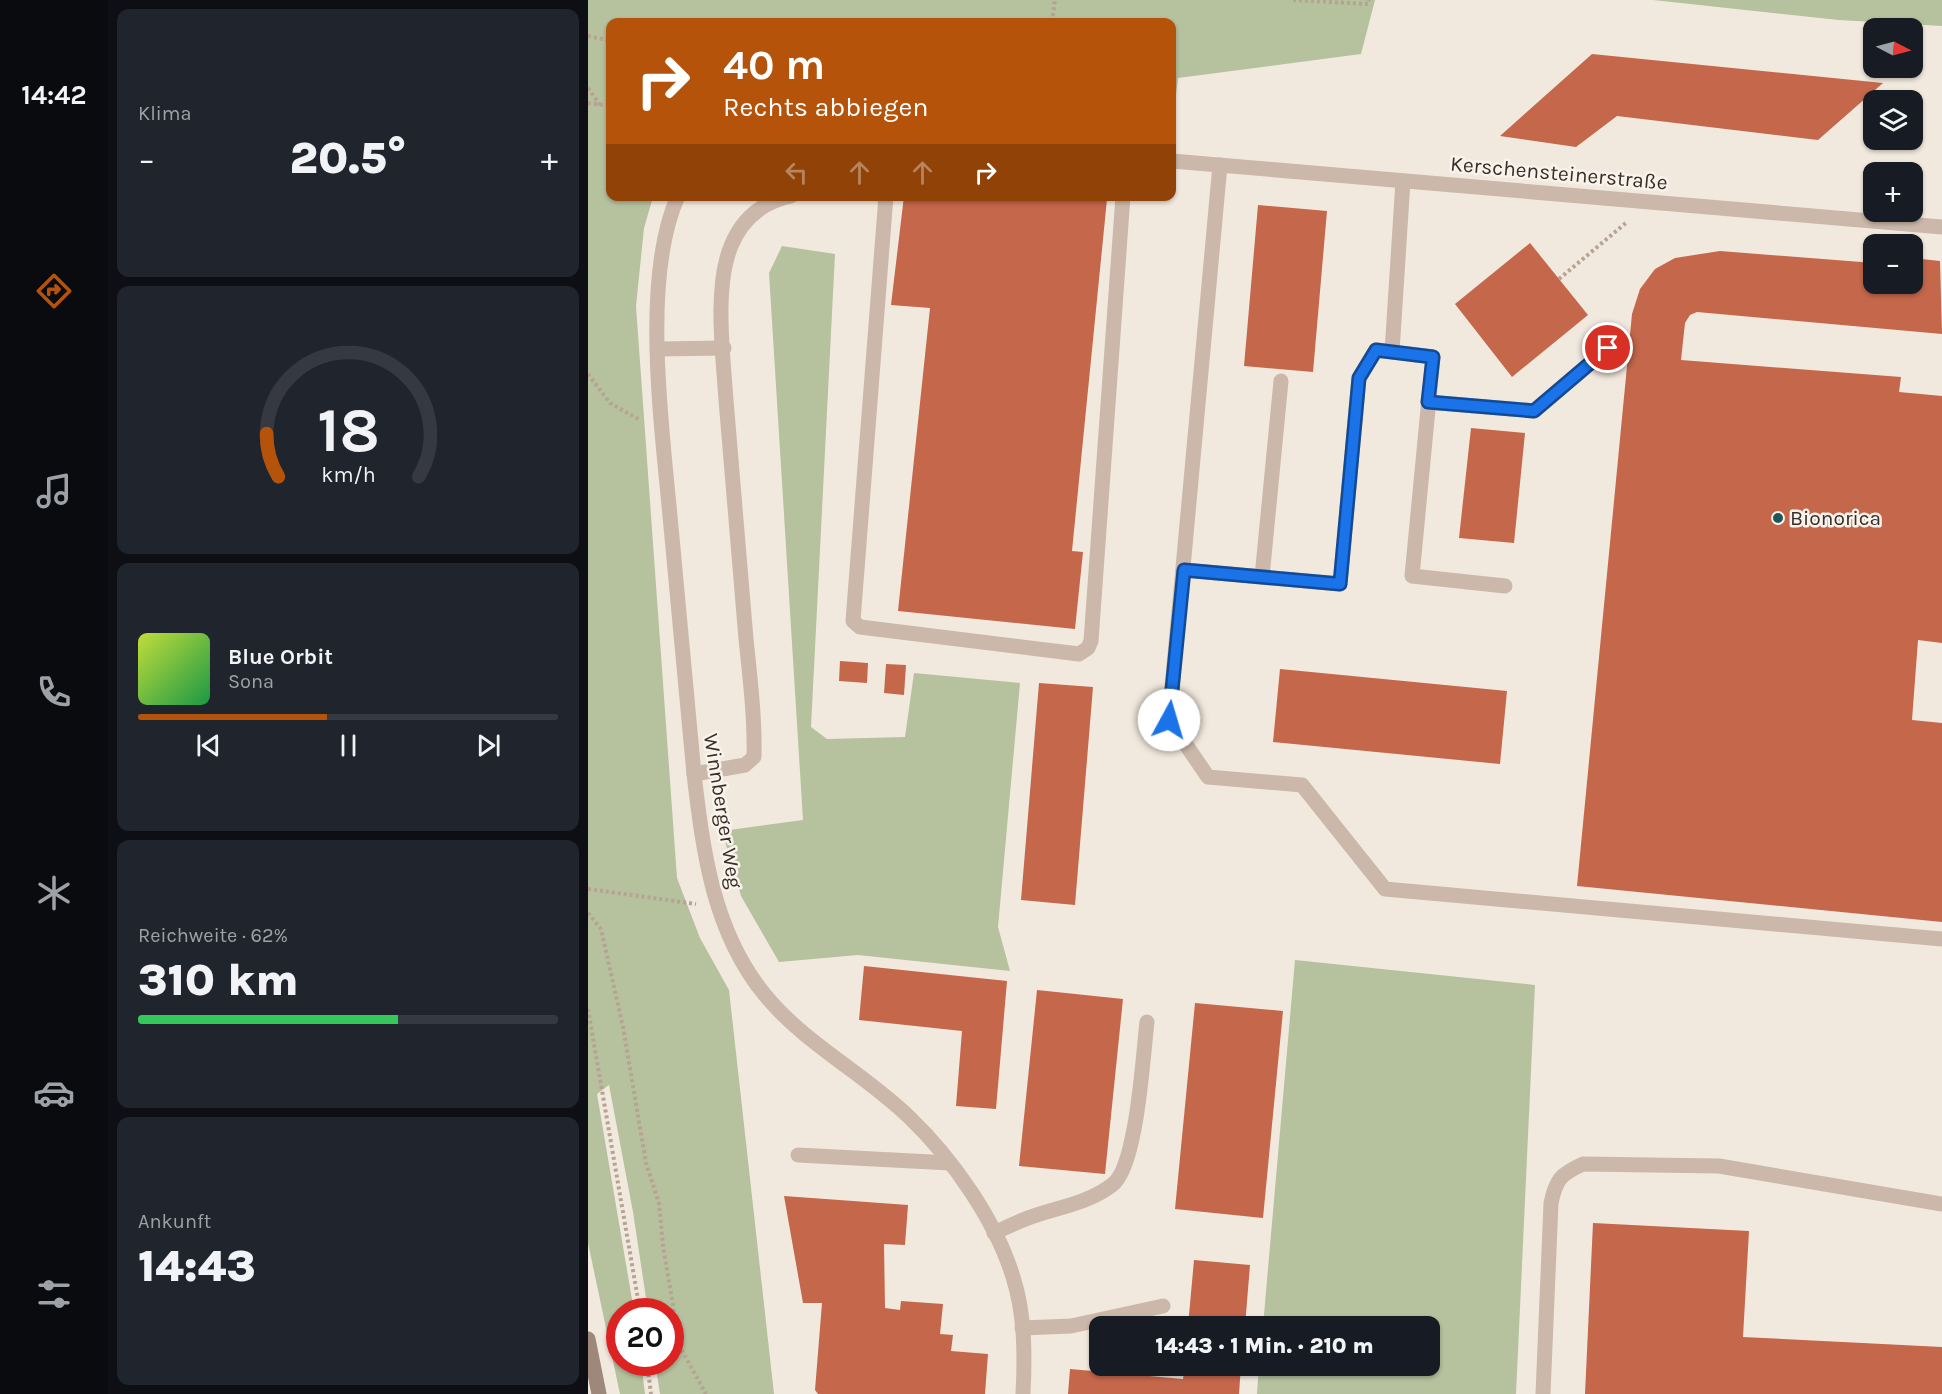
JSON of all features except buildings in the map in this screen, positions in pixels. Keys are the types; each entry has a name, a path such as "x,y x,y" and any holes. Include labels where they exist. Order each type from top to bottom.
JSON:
{"main road":[{"path":"588,1339 599,1394"}],"street":[{"name":"Kerschensteinerstraße","path":"1176,161 1942,226"},
{"path":"1221,165 1169,720 1208,777 1302,785 1386,889 1942,939"},
{"path":"1392,352 1403,181"},
{"name":"Winnberger Weg","path":"676,201 670,215 661,255 659,349 663,432 700,829 717,907 743,963 764,994 785,1017 910,1118 950,1163 974,1198 994,1233 1013,1277 1022,1328 1023,1394"},
{"path":"694,774 745,765 754,757 723,348 723,299 725,267 731,247 751,215 764,205 776,201"},
{"path":"886,201 853,621 860,627 1079,654 1088,648 1091,640 1123,201"},
{"path":"659,349 723,348"},
{"path":"1428,402 1534,411 1608,348"},
{"path":"1184,570 1340,584 1359,378 1376,350 1433,357 1412,576 1505,586"},
{"path":"1262,577 1281,381"},
{"path":"994,1233 1024,1219 1071,1205 1114,1185 1126,1163 1135,1123 1147,1022"},
{"path":"798,1155 950,1163"},
{"path":"1543,1394 1551,1203 1554,1186 1565,1172 1583,1164 1719,1166 1942,1204"},
{"path":"1022,1328 1071,1326 1163,1306"}],"path":[{"path":"1053,18 1055,0"},
{"path":"1293,0 1368,4 1369,0"},
{"path":"588,36 606,40"},
{"path":"588,88 600,105"},
{"path":"588,103 606,106"},
{"path":"1559,279 1650,202"},
{"path":"588,374 610,403 663,432"},
{"path":"588,889 717,907"},
{"path":"588,913 601,929 623,1027 646,1162 659,1203 663,1246 680,1347 706,1394"},
{"path":"588,1009 638,1298"},
{"path":"649,1376 651,1394"}],"green space":[{"path":"588,0 1375,0 1361,54 1178,78 1176,94 1176,18 606,18 606,201 652,201 644,228 636,306 677,878 700,938 729,990 774,1394 660,1394 657,1376 684,1376 684,1298 646,1298 633,1212 609,1085 597,1094 632,1298 606,1298 606,1328 588,1243"},
{"path":"1653,0 1942,0 1942,26 1923,25 1923,18 1863,18 1863,21"},
{"path":"782,246 835,254 811,727 827,739 905,737 914,673 1020,683 998,927 1010,971 858,955 779,962 741,896 722,831 803,820 769,273"},
{"path":"1295,960 1535,985 1516,1394 1257,1394 1258,1376 1440,1376 1440,1316 1264,1316"},
{"path":"616,1376 643,1376 645,1394 620,1394"}],"place":[{"name":"Bionorica","path":"1778,518"}],"route":[{"path":"1169,720 1184,570 1340,584 1359,378 1376,350 1433,357 1428,402 1534,411 1608,348"}]}
